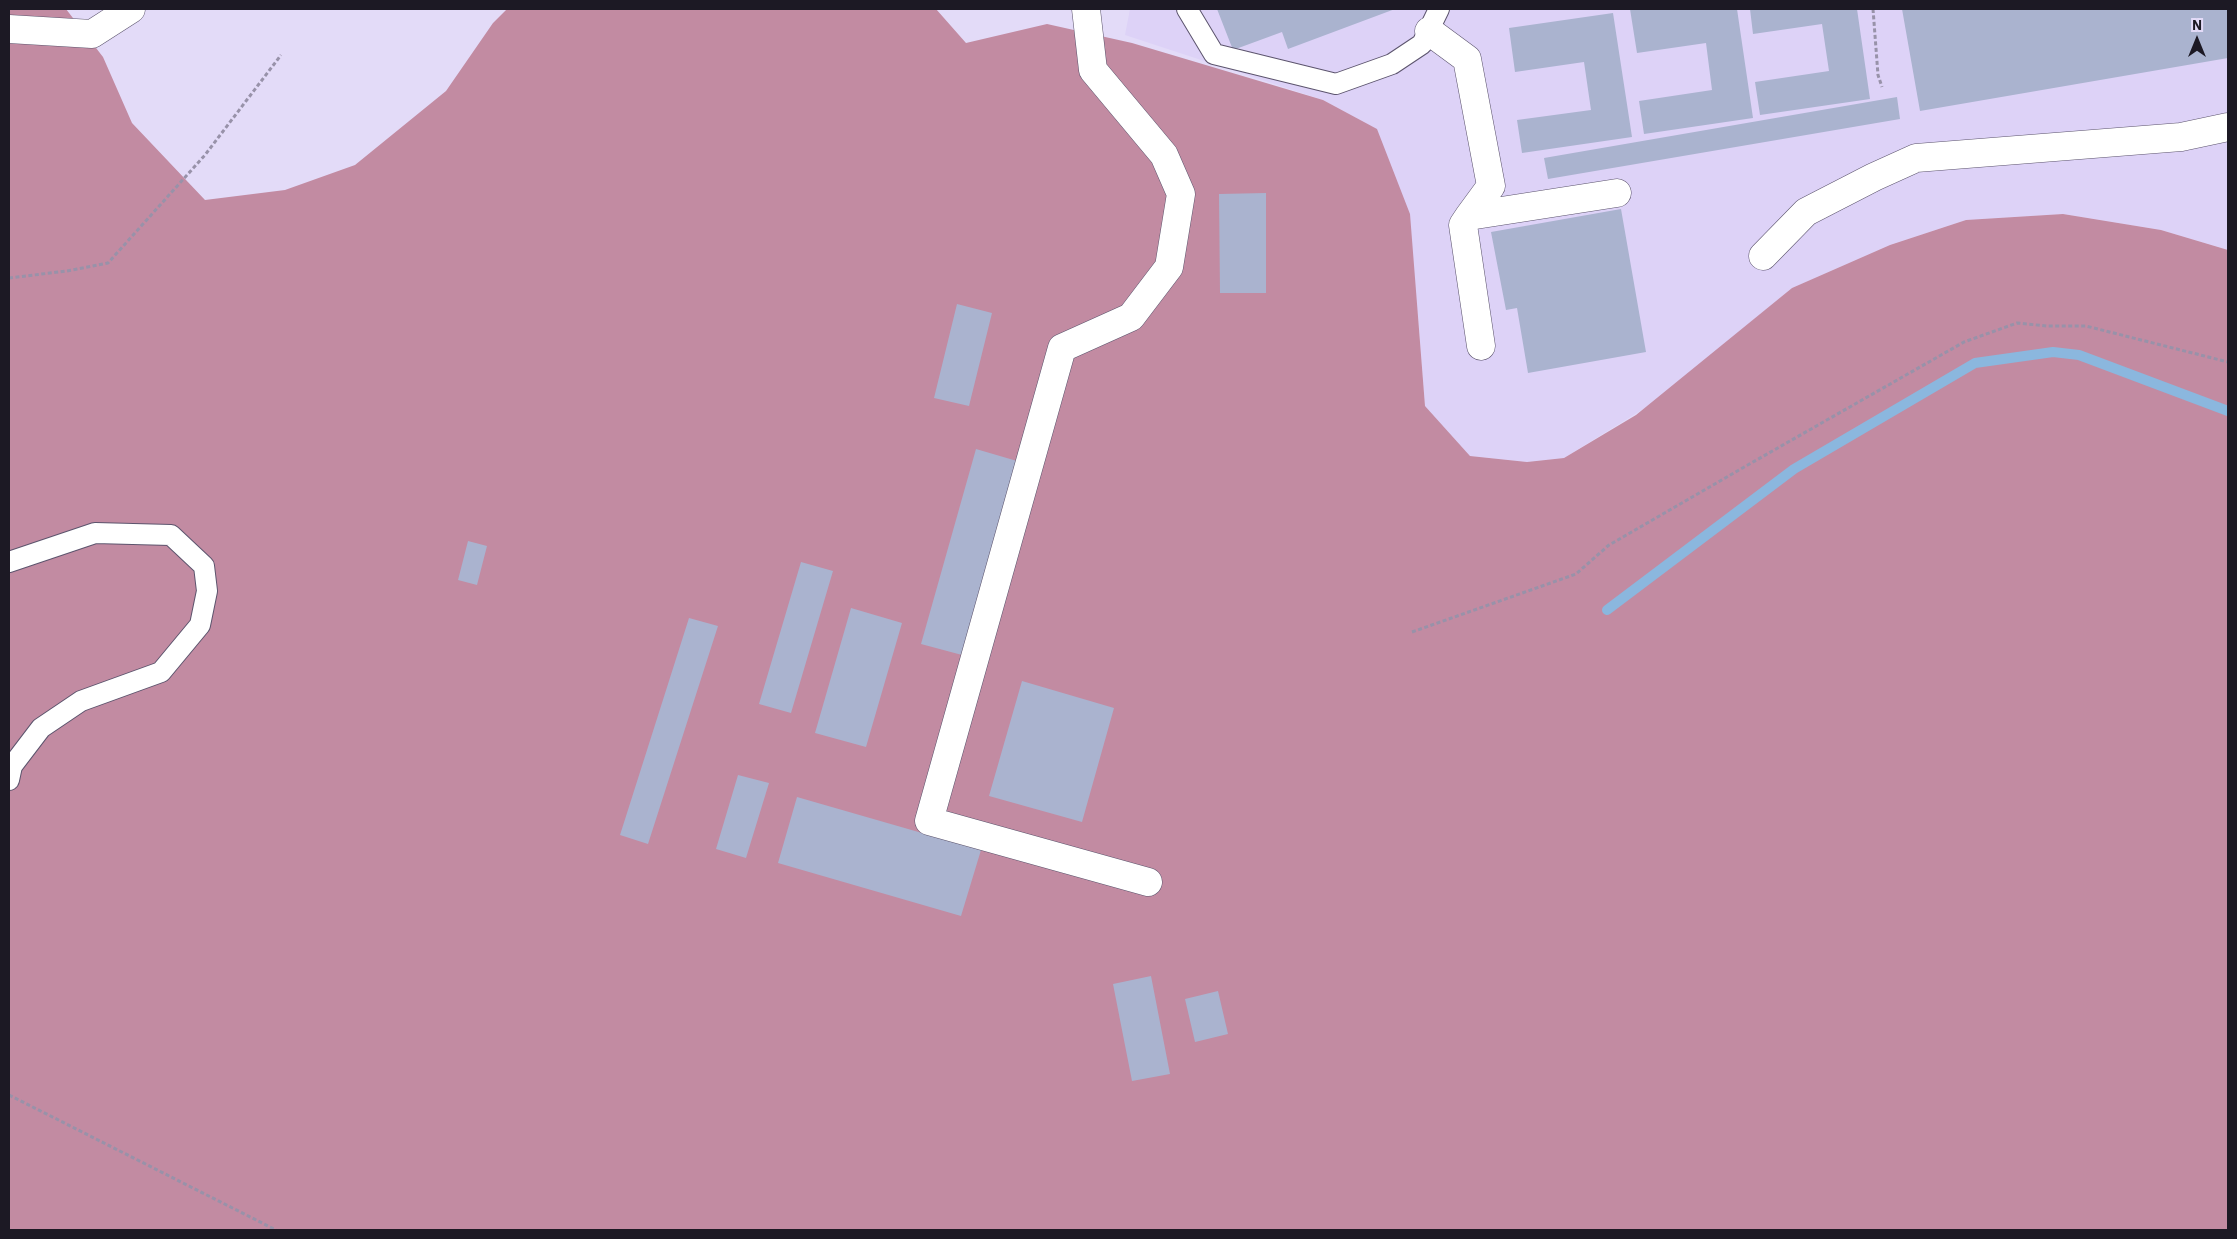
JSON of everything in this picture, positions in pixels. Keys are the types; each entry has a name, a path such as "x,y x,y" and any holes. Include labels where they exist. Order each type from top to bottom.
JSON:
{"street":[{"path":"9,29 92,34 131,9"},
{"path":"1086,9 1093,70 1164,155 1180,194 1169,267 1131,317 1062,348 929,821 1148,882"},
{"path":"1434,20 1467,58 1491,186 1463,225 1481,346"},
{"path":"1763,256 1806,212 1916,158 2181,137 2228,127"},
{"path":"1469,216 1617,193"}],"lane":[{"path":"1187,9 1214,54 1336,84 1392,64 1422,44 1434,20"},
{"path":"9,562 95,533 170,535 204,566 208,591 200,625 161,672 81,701 41,728 12,766 9,780"}],"path":[{"path":"1872,9 1878,75 1882,87"},
{"path":"9,278 67,271 108,262 205,155 281,55"},
{"path":"1412,632 1576,574 1608,545 1756,460 1964,342 2017,323 2047,326 2086,326 2228,362"},
{"path":"9,1095 276,1230"}],"shaded area":[{"path":"9,9 66,9 103,57 132,123 205,200 285,190 355,165 446,91 493,23 507,9 936,9 966,43 1047,24 1132,43 1323,100 1377,129 1410,214 1425,406 1470,456 1527,462 1564,458 1636,415 1792,288 1890,245 1966,220 2063,214 2161,230 2228,250 2228,1230 9,1230"},
{"path":"1130,9 2228,9 2228,250 2161,230 2063,214 1966,220 1890,245 1792,288 1653,403 1564,458 1527,462 1470,456 1425,406 1418,315 1376,129 1323,100 1125,35"}],"building":[{"path":"1217,9 1395,9 1288,49 1282,32 1233,50"},
{"path":"1630,9 1737,9 1753,118 1644,134 1639,101 1712,90 1706,43 1637,53"},
{"path":"1750,9 1857,9 1870,99 1760,115 1755,82 1829,71 1822,24 1753,34"},
{"path":"1902,9 2228,9 2228,58 1920,111"},
{"path":"1613,13 1632,137 1522,153 1517,120 1591,110 1584,62 1515,72 1509,28"},
{"path":"1897,97 1900,119 1548,179 1544,158"},
{"path":"1266,193 1266,293 1220,293 1219,194"},
{"path":"1621,209 1646,352 1528,373 1517,308 1506,310 1491,232"},
{"path":"957,304 992,313 969,406 934,398"},
{"path":"976,449 1017,461 962,655 921,644"},
{"path":"468,541 487,546 477,585 458,580"},
{"path":"801,562 833,571 791,713 759,704"},
{"path":"851,608 902,623 866,747 815,733"},
{"path":"689,618 718,626 648,844 620,835"},
{"path":"1022,681 1114,708 1082,822 989,796"},
{"path":"738,775 769,783 746,858 716,849"},
{"path":"797,797 981,850 961,916 778,863"},
{"path":"1151,976 1170,1074 1132,1081 1113,984"},
{"path":"1218,991 1228,1034 1195,1042 1185,999"}],"waterway":[{"path":"1607,610 1794,469 1975,363 2053,352 2079,355 2228,411"}]}
